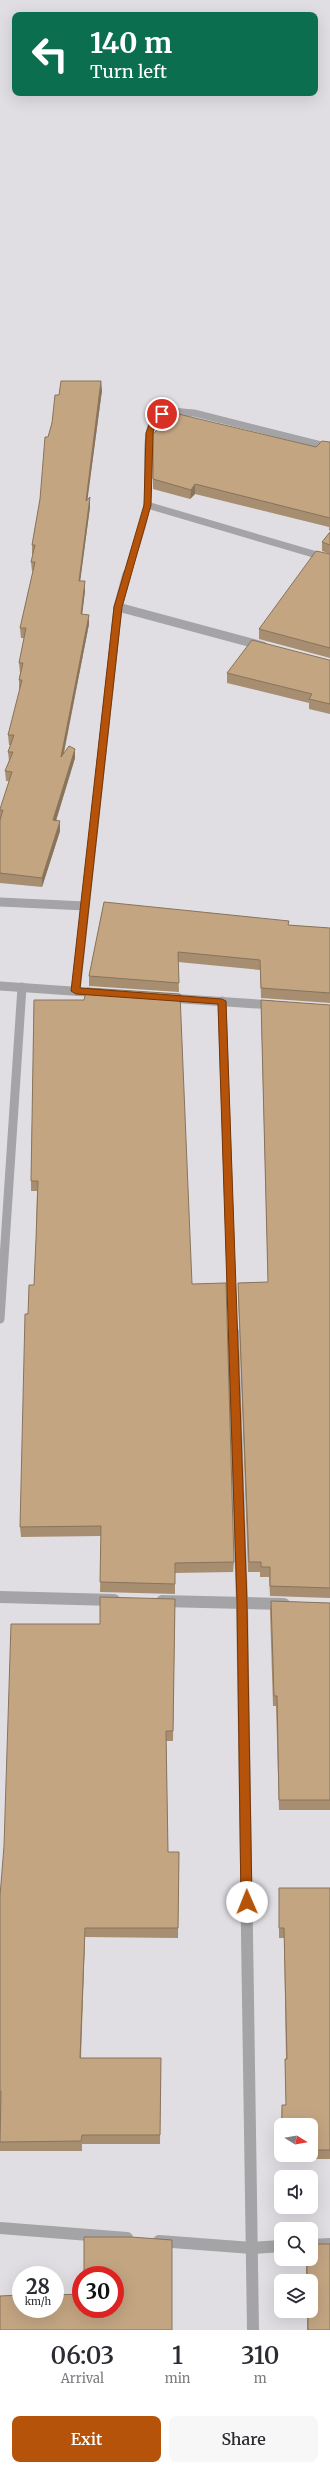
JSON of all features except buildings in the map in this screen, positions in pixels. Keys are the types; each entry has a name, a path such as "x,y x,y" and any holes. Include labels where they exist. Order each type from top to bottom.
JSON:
{"street":[{"path":"76,991 118,607 147,505 149,433 153,421 162,414 175,411 194,413 330,447"},
{"path":"147,505 330,559"},
{"path":"118,607 269,647"},
{"path":"0,902 85,906"},
{"path":"0,986 114,994"},
{"path":"0,1319 22,987"},
{"path":"160,997 284,1006"},
{"path":"222,1001 242,1603 253,2330"},
{"path":"0,1597 125,1600"},
{"path":"148,1600 298,1604"},
{"path":"0,2228 252,2248 274,2246"},
{"path":"318,2245 330,2244"}],"route":[{"path":"162,414 153,421 149,433 147,505 118,607 76,991 222,1001 242,1603 247,1902"}]}
